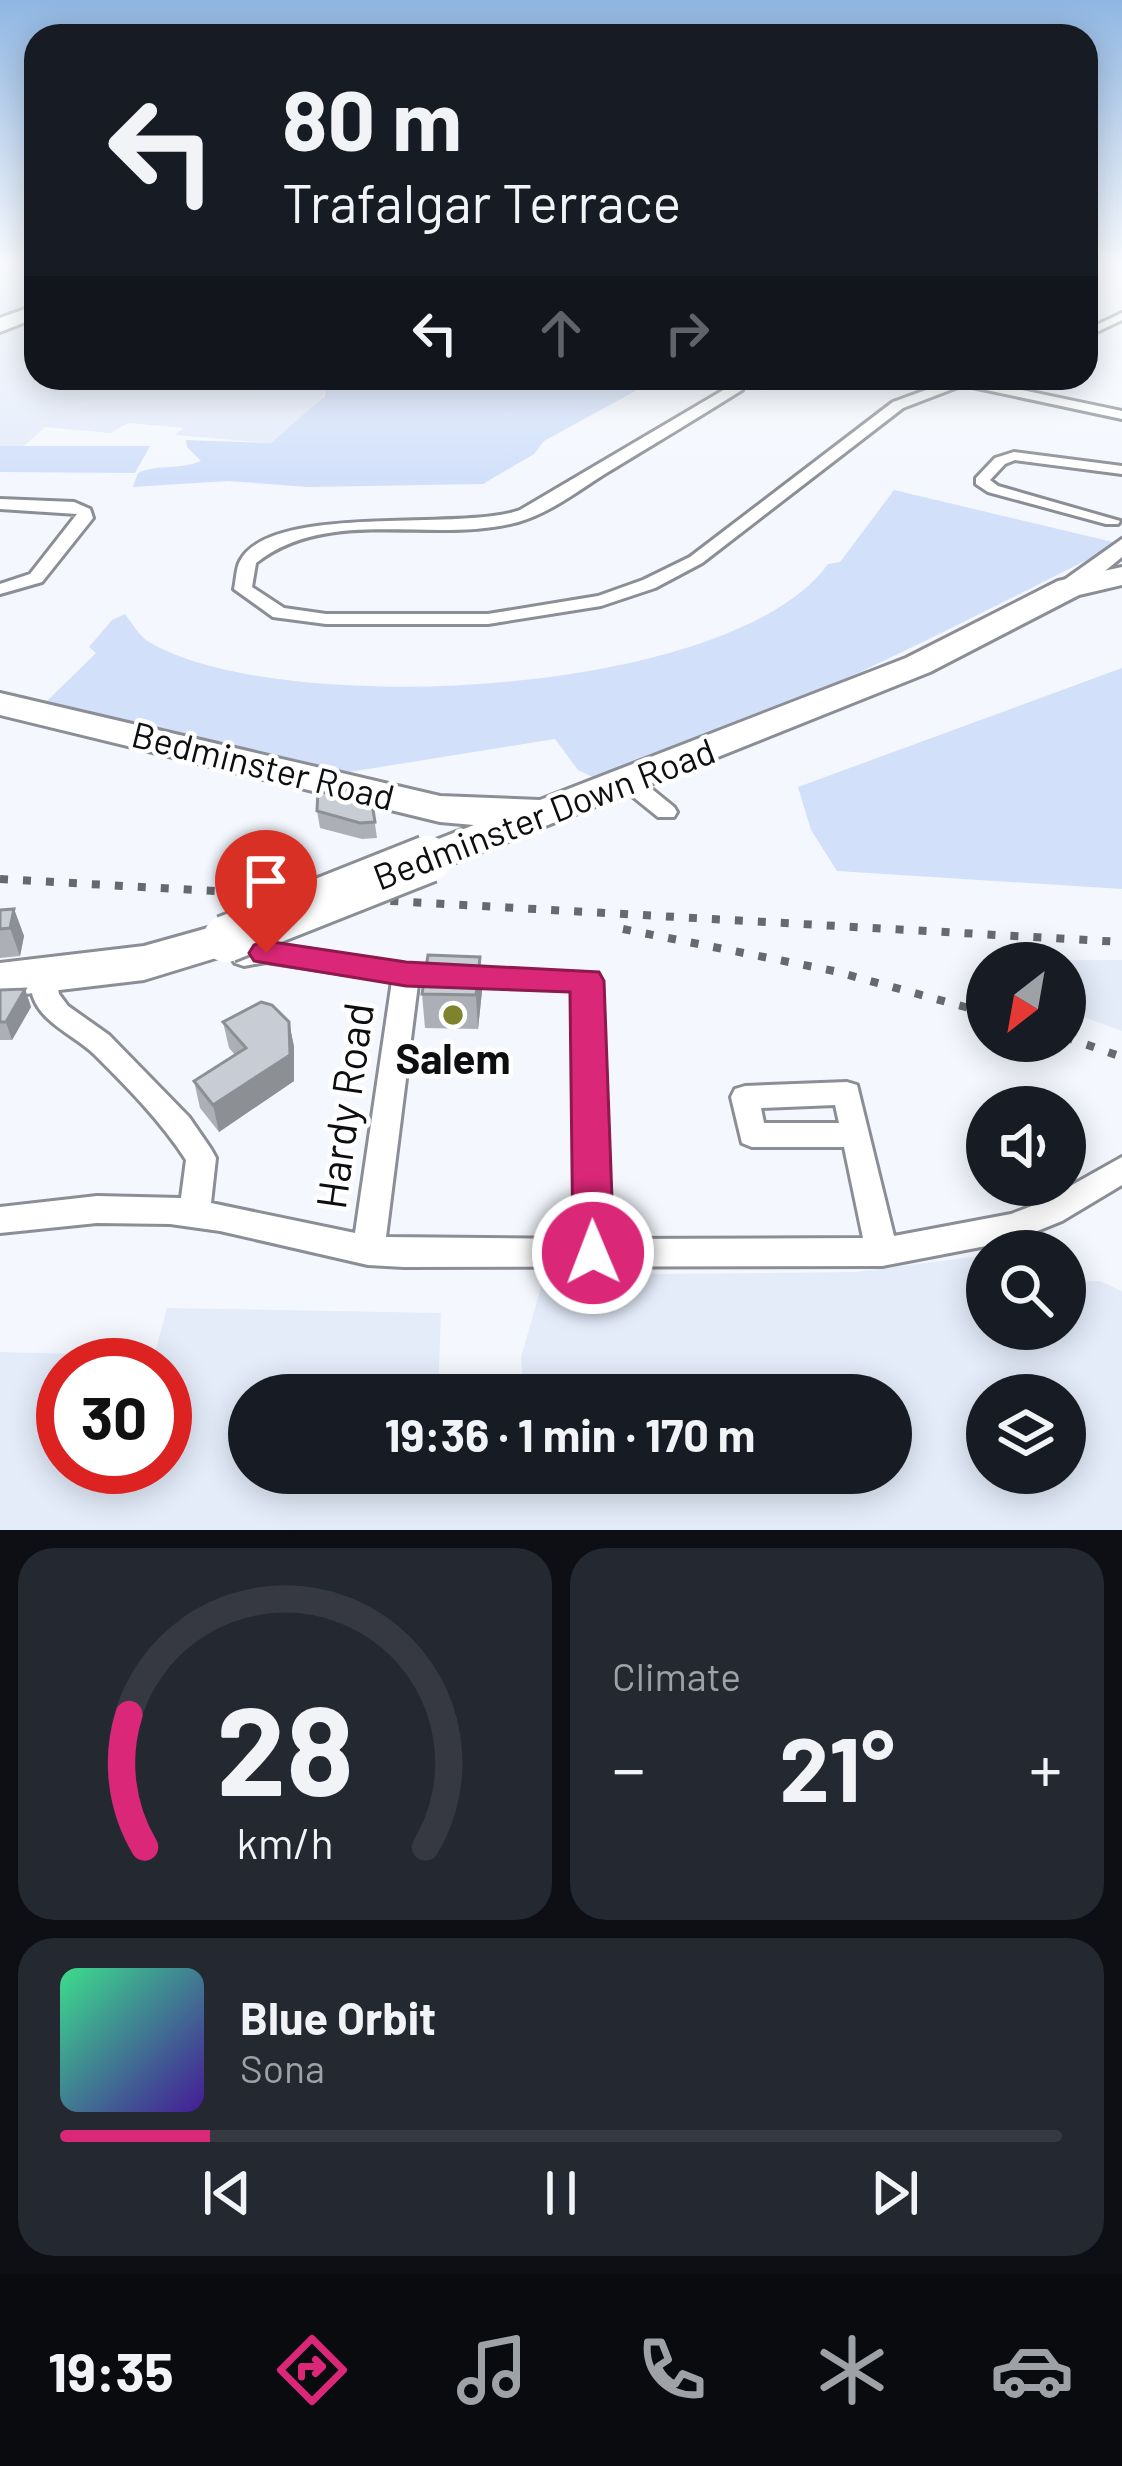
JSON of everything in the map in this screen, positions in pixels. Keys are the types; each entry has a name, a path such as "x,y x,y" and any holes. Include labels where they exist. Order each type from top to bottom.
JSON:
{"highway":[{"name":"Bedminster Down Road","path":"22,978 235,948 428,860 918,665 1069,588 1121,567"},
{"name":"Bedminster Road","path":"0,704 440,809 498,812 613,788"},
{"path":"428,860 463,833 463,823 440,809"}],"street":[{"path":"733,390 528,513 476,525 306,531 255,554 243,570 243,589 279,613 326,619 488,619 601,601 650,584 696,560 898,405 938,390"},
{"path":"1010,390 1122,415"},
{"path":"1112,521 992,489 981,478 1014,456 1122,470"},
{"path":"1062,506 1066,470"},
{"path":"0,504 74,506 86,518 36,578 0,589"},
{"path":"613,788 666,812"},
{"path":"235,948 406,974 587,981 593,1253"},
{"name":"Hardy Road","path":"368,1250 406,974"},
{"path":"22,978 99,1042 179,1125 201,1158 194,1213"},
{"path":"856,1135 882,1252"},
{"path":"0,1220 118,1208 194,1213 368,1250 882,1252 1012,1227 1051,1212 1122,1170"}],"shaded area":[{"path":"0,337 24,337 24,390 326,390 317,405 271,443 175,435 183,428 129,423 110,433 45,427 24,446 0,446"},
{"path":"325,390 637,390 544,441 534,454 483,484 308,487 228,481 133,487 138,473 201,461 186,440 271,443 325,396"},
{"path":"0,446 150,446 135,473 0,472"},
{"path":"894,490 1113,542 1105,551 980,614 790,704 593,777 578,770 555,739 349,772 47,701 96,653 89,647 112,620 125,614 149,642 212,666 298,681 397,687 503,682 606,668 701,643 777,609 828,564 840,562"},
{"path":"1122,668 1122,889 837,871 811,830 798,787"},
{"path":"1086,960 1122,960 1122,1031 1086,1018"},
{"path":"966,1258 966,1350 1086,1350 1086,1281 1100,1281 1122,1291 1122,1530 0,1530 0,1352 36,1353 36,1494 192,1494 192,1338 159,1338 167,1308 441,1313 439,1374 228,1374 228,1494 912,1494 912,1374 522,1374 521,1357 542,1284 550,1275 855,1272"}],"building":[{"path":"341,788 361,794 357,800 372,803 375,822 360,823 317,811 318,791 335,795"},
{"path":"14,909 10,928 0,929 0,910"},
{"path":"428,955 480,957 476,995 422,994"},
{"path":"25,989 6,1022 0,1022 0,990"},
{"path":"261,1002 272,1005 289,1022 290,1055 213,1105 194,1081 246,1048 223,1022"}],"railway":[{"path":"0,879 1122,942"},
{"path":"623,929 834,971 966,1007"},
{"path":"1086,1044 1122,1057"}],"place":[{"name":"Salem","path":"453,1015"}],"route":[{"path":"266,953 406,974 587,981 593,1253"}]}
